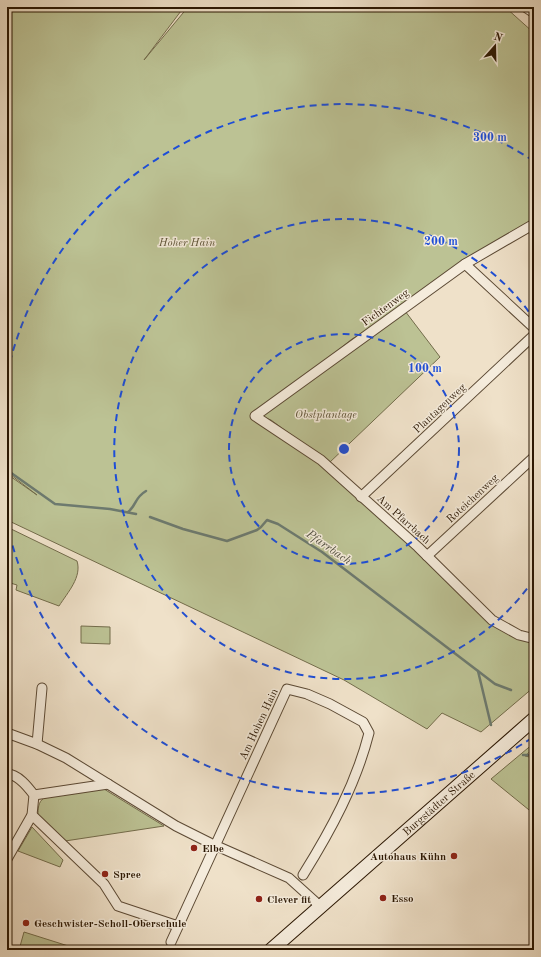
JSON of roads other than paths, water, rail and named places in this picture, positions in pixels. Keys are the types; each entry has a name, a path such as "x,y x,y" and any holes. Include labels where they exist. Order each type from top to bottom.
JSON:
{"main road":[{"name":"Burgstädter Straße","path":"270,950 462,784 534,719"}],"street":[{"path":"525,7 534,13"},
{"name":"Fichtenweg","path":"255,416 465,264 534,224"},
{"path":"465,264 533,324"},
{"name":"Plantagenweg","path":"361,497 534,335"},
{"name":"Am Pfarrbach","path":"255,416 321,460 427,556 492,620 519,635 531,638 534,637"},
{"name":"Roteichenweg","path":"427,556 534,457"},
{"path":"37,744 42,688"},
{"name":"Am Hohen Hain","path":"170,942 288,689 307,694 330,704 363,722 369,733 363,757 346,798 320,848 303,875"},
{"path":"7,733 37,744 66,758 176,826 215,846 289,878 320,906"},
{"path":"7,774 18,778 34,795 32,815 7,859"},
{"path":"34,795 108,784"},
{"path":"32,815 104,884 118,906 178,926"}],"waterway":[{"name":"Pfarrbach","path":"7,470 55,504 110,509 136,514"},
{"path":"128,512 133,507 139,496 146,491"},
{"name":"Pfarrbach","path":"150,517 183,529 227,541 257,530 267,520 278,524 322,552 495,684 511,690"},
{"name":"Pfarrbach","path":"478,671 491,725"},
{"name":"Pfarrbach","path":"523,755 534,755"}],"place":[{"name":"Elbe","path":"194,848"},
{"name":"Autohaus Kühn","path":"454,856"},
{"name":"Spree","path":"105,874"},
{"name":"Esso","path":"383,898"},
{"name":"Clever fit","path":"259,899"},
{"name":"Geschwister-Scholl-Oberschule","path":"26,923"}],"park label":[{"name":"Hoher Hain","path":"187,242"},
{"name":"Obstplantage","path":"326,414"}]}
